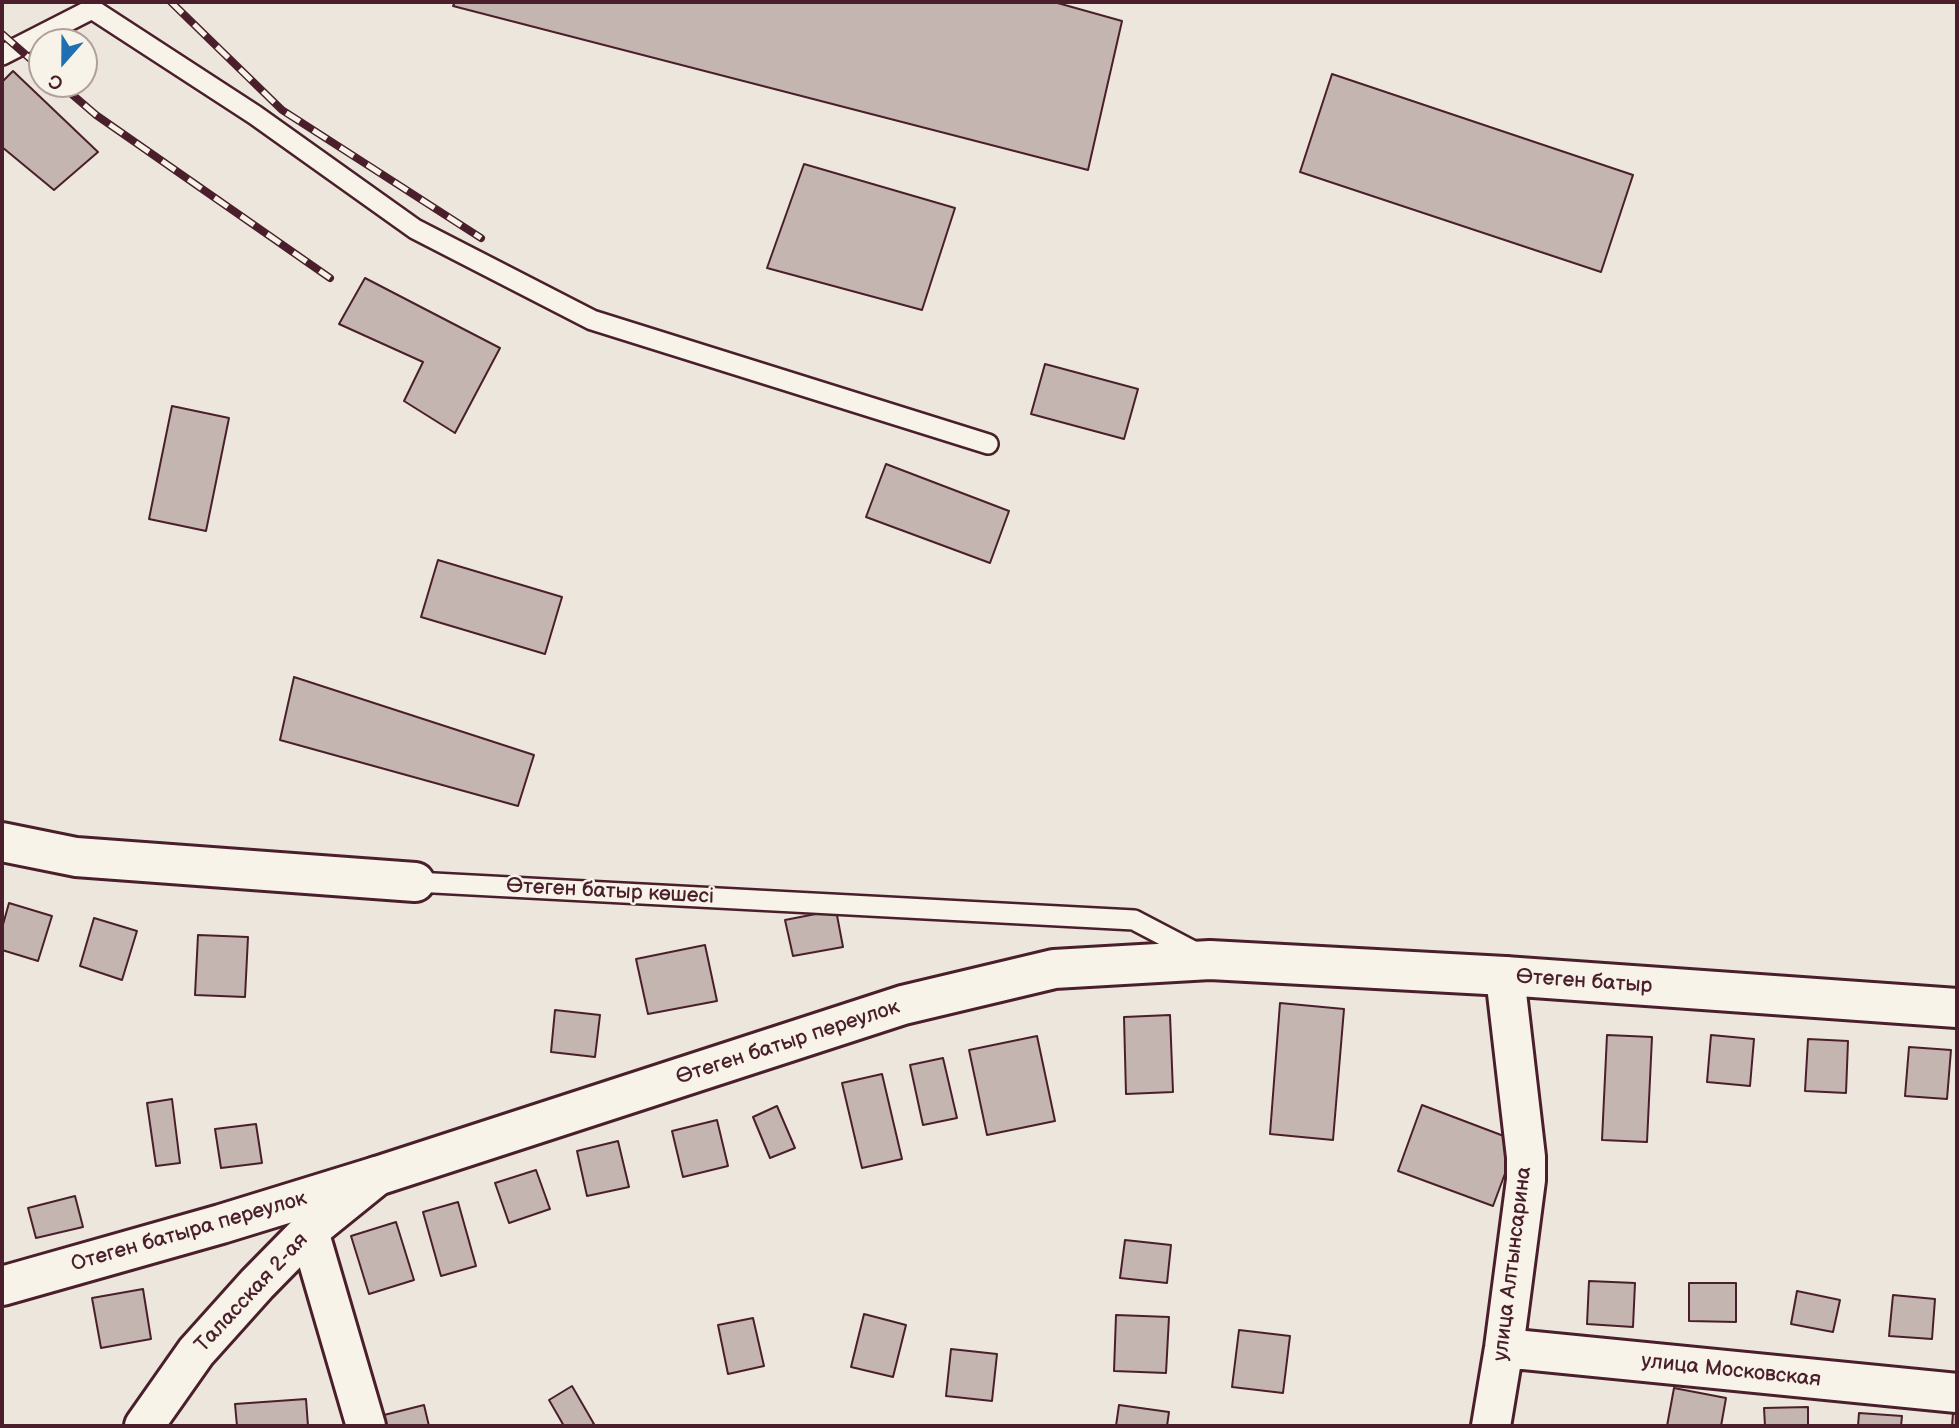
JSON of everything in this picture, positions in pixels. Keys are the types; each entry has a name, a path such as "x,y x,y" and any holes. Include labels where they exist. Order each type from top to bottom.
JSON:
{"street":[{"name":"Өтеген батыр көшесі","path":"2,842 76,857 415,882"},
{"name":"Өтеген батыр","path":"1210,960 1505,976 1957,1008"},
{"name":"Өтеген батыр переулок","path":"377,1176 903,1005 1054,969 1210,960"},
{"name":"улица Алтынсарина","path":"1491,1426 1526,1180 1526,1157 1505,976"},
{"name":"Таласская 2-ая","path":"144,1426 196,1352 257,1284 309,1231 377,1176"},
{"name":"Отеген батыра переулок","path":"2,1286 221,1224 377,1176"},
{"path":"309,1231 366,1426"},
{"name":"улица Московская","path":"1504,1349 1957,1393"}],"lane":[{"path":"2,55 92,9 255,115 415,229 592,320 989,444"},
{"name":"Өтеген батыр көшесі","path":"415,882 1135,920 1210,960"}],"building":[{"path":"455,2 1054,2 1122,21 1088,170 453,6"},
{"path":"13,71 28,85 28,98 41,98 98,152 54,190 2,147 2,82"},
{"path":"1332,74 1633,175 1601,272 1300,172"},
{"path":"804,164 955,208 922,310 767,268"},
{"path":"365,278 500,348 455,433 404,401 423,362 339,324"},
{"path":"1045,364 1138,389 1124,439 1031,414"},
{"path":"172,406 229,418 206,531 149,519"},
{"path":"886,464 1009,511 990,563 866,517"},
{"path":"438,560 562,597 545,654 421,617"},
{"path":"294,677 534,755 518,806 280,740"},
{"path":"9,903 52,916 38,961 2,950 2,928"},
{"path":"836,910 843,947 793,956 785,920"},
{"path":"94,918 137,931 122,980 80,966"},
{"path":"198,935 248,937 245,997 195,995"},
{"path":"705,945 717,1001 648,1014 636,959"},
{"path":"1280,1003 1344,1009 1333,1140 1270,1134"},
{"path":"555,1010 600,1015 595,1057 551,1052"},
{"path":"1170,1015 1173,1092 1126,1094 1124,1017"},
{"path":"1607,1035 1652,1037 1647,1142 1602,1140"},
{"path":"1711,1035 1754,1039 1750,1086 1707,1082"},
{"path":"1037,1036 1055,1121 987,1135 969,1050"},
{"path":"1808,1039 1848,1041 1846,1093 1805,1091"},
{"path":"1909,1047 1951,1050 1947,1099 1905,1096"},
{"path":"943,1058 957,1118 923,1125 910,1065"},
{"path":"882,1074 902,1159 862,1168 842,1083"},
{"path":"172,1099 180,1163 156,1166 147,1103"},
{"path":"1422,1105 1517,1141 1493,1206 1398,1171"},
{"path":"777,1106 795,1148 770,1158 753,1117"},
{"path":"717,1120 728,1166 683,1177 672,1131"},
{"path":"256,1124 262,1163 221,1168 215,1129"},
{"path":"618,1141 629,1187 587,1196 577,1151"},
{"path":"536,1170 550,1209 509,1223 495,1183"},
{"path":"75,1196 83,1227 36,1238 28,1208"},
{"path":"458,1202 476,1266 441,1276 423,1212"},
{"path":"396,1222 414,1280 369,1294 351,1236"},
{"path":"1125,1240 1171,1245 1167,1283 1120,1278"},
{"path":"1589,1281 1635,1283 1633,1327 1587,1324"},
{"path":"1689,1283 1736,1283 1736,1322 1689,1321"},
{"path":"143,1289 151,1339 101,1348 92,1298"},
{"path":"1797,1291 1840,1300 1833,1332 1791,1324"},
{"path":"1893,1295 1935,1299 1932,1339 1889,1336"},
{"path":"864,1314 906,1325 893,1377 851,1367"},
{"path":"1116,1315 1169,1317 1166,1373 1114,1371"},
{"path":"753,1318 764,1366 728,1374 718,1325"},
{"path":"1239,1330 1290,1336 1283,1393 1232,1387"},
{"path":"951,1349 997,1354 992,1401 946,1396"},
{"path":"572,1386 594,1424 564,1426 549,1400"},
{"path":"1674,1388 1726,1398 1721,1426 1667,1426"},
{"path":"306,1399 308,1426 237,1426 235,1404"},
{"path":"424,1405 429,1426 383,1426 380,1416"},
{"path":"1119,1405 1169,1412 1167,1426 1116,1426"},
{"path":"1808,1407 1808,1426 1765,1426 1764,1408"},
{"path":"1859,1413 1902,1416 1901,1426 1858,1426"},
{"path":"1953,1413 1957,1414 1957,1426 1952,1426"}],"railway":[{"path":"171,2 282,110 481,238"},
{"path":"2,34 28,57"},
{"path":"76,98 96,115 330,278"}]}
